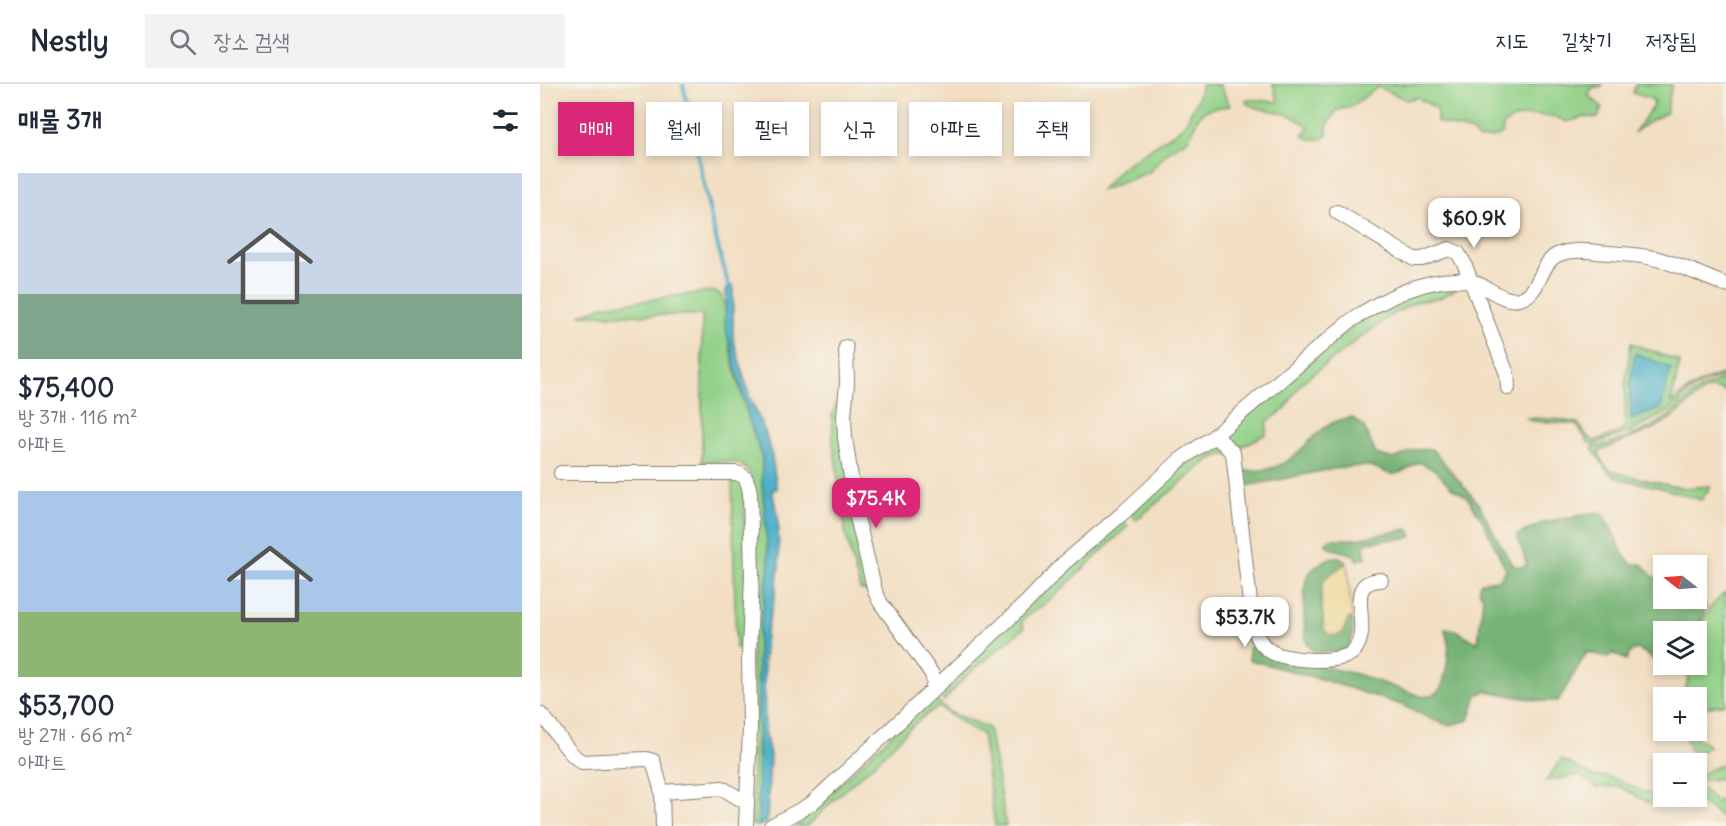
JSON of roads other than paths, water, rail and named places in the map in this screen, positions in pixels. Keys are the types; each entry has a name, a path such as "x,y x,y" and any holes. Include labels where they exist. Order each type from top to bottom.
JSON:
{"street":[{"path":"1337,212 1414,259 1422,259 1449,249 1458,254 1472,282 1508,374 1508,388"},
{"path":"771,826 810,804 1027,602 1064,563 1180,460 1213,437 1349,322 1369,308 1425,285 1458,280 1472,282 1512,300 1519,299 1532,291 1553,257 1566,252 1583,251 1650,257 1726,285"},
{"path":"846,347 845,438 857,517 875,591 880,602 932,675 934,683 932,691"},
{"path":"1213,437 1233,453 1252,620 1256,636 1263,646 1282,656 1332,660 1348,656 1359,642 1362,631 1359,593 1362,586 1368,581 1381,580"},
{"path":"561,473 736,472 743,474 748,481 752,575 746,826"},
{"path":"540,714 574,757 582,762 646,759 653,761 662,792 663,826"},
{"path":"662,792 722,788 747,803"}],"water":[{"path":"733,285 733,338 750,398 766,434 777,489 772,490 778,518 779,566 766,633 764,663 765,732 770,755 767,823 758,826 758,640 769,566 762,457 749,420 725,322 726,289"},
{"path":"1635,353 1671,368 1661,408 1631,420 1630,385"}],"waterway":[{"path":"683,84 713,228 730,291"}]}
